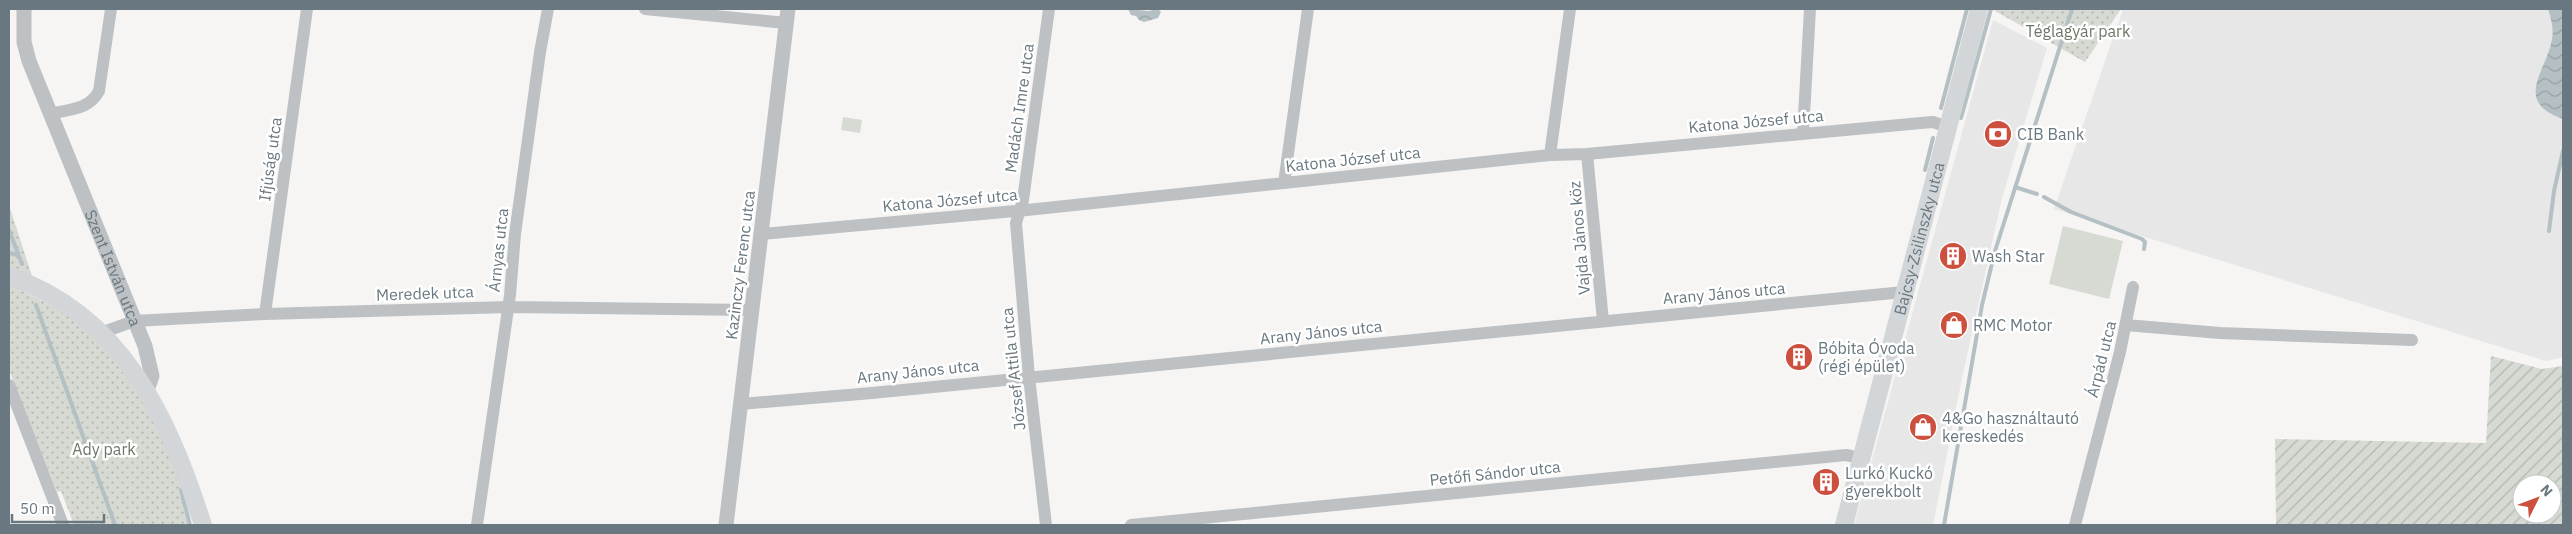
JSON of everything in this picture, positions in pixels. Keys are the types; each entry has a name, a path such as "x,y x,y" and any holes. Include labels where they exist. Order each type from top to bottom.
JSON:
{"main road":[{"name":"Bajcsy-Zsilinszky utca","path":"1844,525 1979,9"},
{"path":"9,276 42,290 101,333 118,350 147,390 179,457 203,525"}],"street":[{"name":"Szent István utca","path":"24,9 24,42 50,114 145,346 152,376 147,390"},
{"path":"50,114 84,106 94,101 99,91 111,9"},
{"name":"Ifjúság utca","path":"265,314 307,9"},
{"name":"Árnyas utca","path":"478,525 508,307 515,234 548,9"},
{"path":"645,9 787,16"},
{"name":"Madách Imre utca","path":"1019,210 1023,200 1049,9"},
{"path":"1284,182 1308,9"},
{"path":"1550,155 1570,9"},
{"path":"1803,133 1810,9"},
{"name":"Kazinczy Ferenc utca","path":"726,525 787,16"},
{"name":"Katona József utca","path":"761,234 1019,210 1550,155 1587,154 1933,122 1948,127"},
{"name":"Vajda János köz","path":"1587,154 1602,320"},
{"name":"József Attila utca","path":"1019,210 1016,223 1046,525"},
{"name":"Árpád utca","path":"2075,525 2126,325 2133,287"},
{"name":"Arany János utca","path":"740,404 1904,292"},
{"name":"Meredek utca","path":"101,333 134,321 265,314 508,307 752,310"},
{"path":"2126,325 2220,333 2412,340"},
{"path":"9,384 63,525"},
{"name":"Petőfi Sándor utca","path":"1132,525 1837,456 1861,458"}],"shaded area":[{"path":"2123,9 2563,9 2563,357 2546,361 2054,209"},
{"path":"1993,20 2047,48 2002,198 1962,378 1933,525 1854,525"}],"green space":[{"name":"Téglagyár park","path":"1996,9 2121,9 2085,62 1995,11"},
{"path":"843,117 862,120 860,133 841,130"},
{"path":"9,205 33,279 9,269"},
{"path":"2063,226 2123,241 2109,299 2049,284"},
{"name":"Ady park","path":"9,284 59,309 98,340 144,399 177,473 191,525 74,525 61,491 57,492 9,370"},
{"path":"2491,356 2542,369 2563,366 2563,525 2276,525 2275,439 2486,443"}],"water":[{"path":"1128,9 1148,11 1158,9 1161,12 1158,18 1144,22 1131,15"},
{"path":"2548,9 2563,9 2563,119 2548,112 2539,103 2536,94 2536,84 2553,35"}],"waterway":[{"path":"1941,108 1967,9"},
{"path":"1961,118 1991,9"},
{"path":"1944,525 1982,305 1995,251 2072,9"},
{"path":"1925,170 1933,138"},
{"path":"2549,231 2554,191 2563,151"},
{"path":"2015,187 2037,194"},
{"path":"2044,197 2071,212 2142,239 2145,242 2144,249"},
{"path":"9,230 22,264"},
{"path":"9,253 18,255"},
{"path":"36,305 115,525"},
{"path":"181,490 190,525"}],"place":[{"name":"CIB Bank","path":"1998,134"},
{"name":"Wash Star","path":"1953,256"},
{"name":"RMC Motor","path":"1954,325"},
{"name":"Bóbita Óvoda (régi épület)","path":"1799,357"},
{"name":"4&Go használtautó kereskedés","path":"1923,427"},
{"name":"Lurkó Kuckó gyerekbolt","path":"1826,482"}]}
